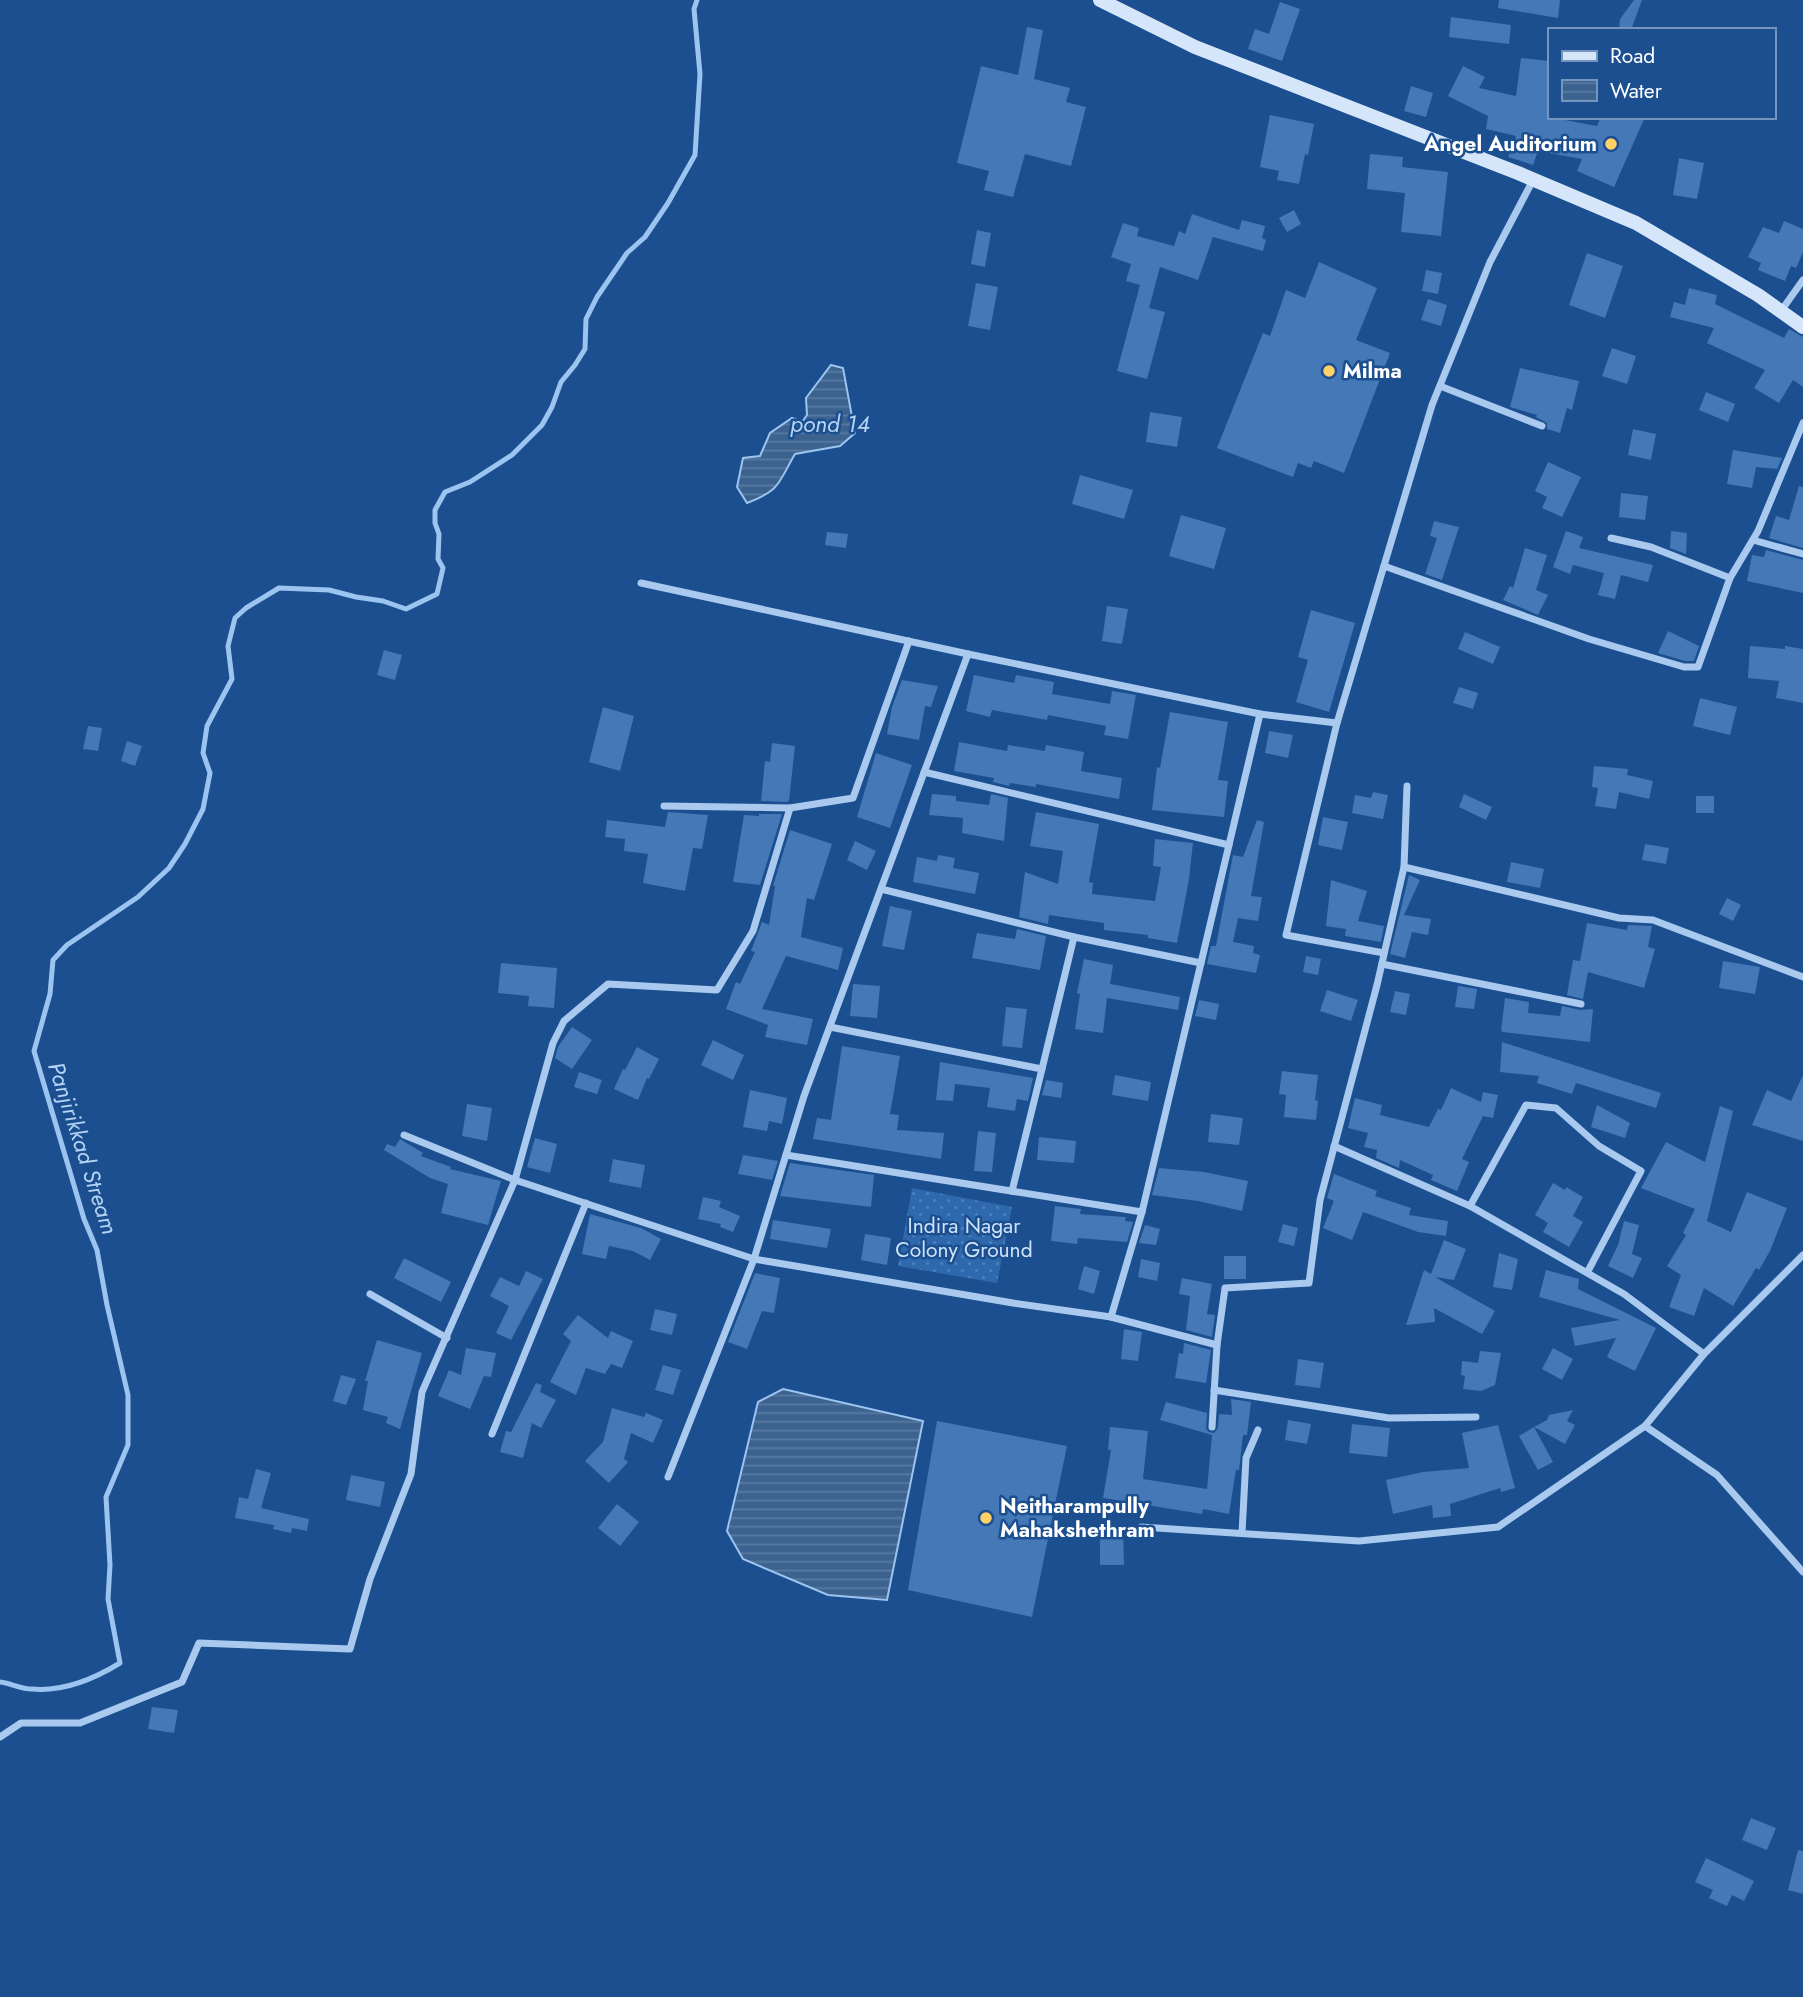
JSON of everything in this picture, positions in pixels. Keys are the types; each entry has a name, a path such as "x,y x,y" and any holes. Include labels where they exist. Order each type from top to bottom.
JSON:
{"main road":[{"path":"1100,0 1195,47 1636,223 1758,295 1803,327"}],"street":[{"path":"1384,953 1286,935 1337,723 1432,405 1490,262 1533,180"},
{"path":"1781,311 1803,280"},
{"path":"1440,386 1542,426"},
{"path":"1384,566 1589,639 1698,667 1730,578 1753,540 1803,423"},
{"path":"1611,538 1651,547 1730,578"},
{"path":"1753,540 1803,554"},
{"path":"640,583 1260,714 1337,723"},
{"path":"664,806 790,808 853,799 909,641"},
{"path":"668,1477 754,1259 804,1096 968,654"},
{"path":"1111,1317 1142,1212 1260,714"},
{"path":"924,772 1229,845"},
{"path":"1212,1427 1217,1345 1225,1288 1308,1283 1320,1200 1405,867 1407,786"},
{"path":"0,1737 21,1723 80,1723 182,1682 199,1643 350,1649 370,1579 411,1474 422,1392 515,1180 553,1043 564,1021 608,984 717,990 753,931 790,808"},
{"path":"1405,867 1619,918 1653,920 1803,977"},
{"path":"881,890 1074,937 1201,963"},
{"path":"1012,1191 1074,937"},
{"path":"1382,964 1581,1004"},
{"path":"830,1027 1042,1069"},
{"path":"1470,1206 1526,1105 1556,1108 1599,1146 1641,1171 1587,1273"},
{"path":"404,1135 515,1180 754,1259 1111,1317 1217,1345"},
{"path":"1334,1146 1470,1206 1624,1294 1704,1354"},
{"path":"786,1155 1142,1212"},
{"path":"492,1434 586,1203"},
{"path":"1141,1527 1359,1541 1498,1527 1645,1426 1704,1354 1803,1255"},
{"path":"370,1294 447,1338"},
{"path":"1214,1390 1389,1418 1476,1417"},
{"path":"1645,1426 1717,1475 1803,1572"},
{"path":"1242,1533 1246,1458 1258,1430"}],"green space":[{"name":"Indira Nagar Colony Ground","path":"912,1188 1012,1207 997,1283 898,1266"}],"water":[{"name":"pond 14","path":"831,365 843,368 855,433 840,446 795,454 777,485 747,503 737,487 743,458 760,456 770,433 792,418 802,422 807,415 806,398"},
{"path":"783,1389 923,1421 887,1600 828,1595 743,1559 727,1531 758,1402"}],"building":[{"path":"1499,0 1560,0 1558,18 1498,8"},
{"path":"1634,0 1642,0 1632,28 1619,28 1620,19"},
{"path":"1280,2 1300,9 1282,61 1248,49 1255,29 1269,34"},
{"path":"1451,17 1511,25 1509,44 1449,37"},
{"path":"1027,27 1043,30 1034,79 1070,88 1066,102 1086,107 1071,166 1025,154 1013,197 984,190 989,171 957,163 981,66 1018,75"},
{"path":"1521,58 1548,61 1548,119 1597,126 1600,119 1644,119 1614,187 1577,171 1582,159 1538,151 1533,165 1508,157 1516,136 1486,129 1488,116 1448,96 1463,66 1485,77 1479,88 1516,96"},
{"path":"1411,86 1433,93 1426,117 1404,111"},
{"path":"1270,115 1314,124 1299,184 1277,180 1279,171 1260,167"},
{"path":"1370,154 1403,157 1402,167 1448,172 1441,236 1401,232 1405,193 1367,189"},
{"path":"1679,158 1704,163 1697,199 1673,195"},
{"path":"1294,210 1301,224 1287,232 1279,218"},
{"path":"1192,214 1239,230 1242,220 1265,226 1262,238 1266,240 1263,251 1213,237 1198,280 1160,267 1149,308 1165,312 1147,379 1117,371 1140,285 1126,281 1131,264 1111,257 1123,223 1139,228 1137,236 1174,246 1179,231 1185,234"},
{"path":"1784,221 1803,229 1803,252 1796,268 1791,266 1785,281 1758,270 1761,263 1748,257 1763,227 1779,233"},
{"path":"977,230 991,233 985,267 971,264"},
{"path":"1587,253 1623,266 1605,318 1569,305"},
{"name":"Milma","path":"1319,262 1377,288 1356,340 1390,353 1344,473 1314,461 1311,468 1298,463 1293,477 1217,448 1263,333 1270,336 1286,290 1305,298"},
{"path":"1426,270 1442,273 1438,294 1422,291"},
{"path":"976,283 998,287 990,330 968,326"},
{"path":"1689,288 1717,295 1715,304 1784,338 1789,329 1803,337 1803,387 1793,380 1779,403 1754,388 1765,370 1707,343 1714,328 1670,317 1674,302 1685,305"},
{"path":"1428,299 1447,305 1441,326 1421,320"},
{"path":"1612,348 1636,356 1627,384 1602,376"},
{"path":"1520,368 1579,381 1572,410 1567,408 1560,433 1547,429 1547,423 1536,417 1537,415 1510,407"},
{"path":"1706,392 1735,404 1728,422 1699,410"},
{"path":"1150,412 1182,417 1177,447 1146,442"},
{"path":"1633,429 1656,434 1651,460 1628,455"},
{"path":"1733,450 1782,458 1777,469 1756,467 1752,488 1727,484"},
{"path":"1548,462 1581,477 1562,517 1542,508 1547,497 1535,491"},
{"path":"1080,475 1133,490 1124,519 1072,504"},
{"path":"1799,486 1803,487 1803,548 1769,538 1776,516 1789,520"},
{"path":"1621,493 1648,496 1645,520 1619,517"},
{"path":"1181,515 1226,528 1214,569 1169,556"},
{"path":"1434,521 1459,527 1442,580 1425,574 1437,538 1430,536"},
{"path":"1566,531 1583,537 1579,548 1653,565 1648,582 1621,575 1615,599 1598,595 1604,573 1573,565 1570,574 1553,567"},
{"path":"1671,531 1687,533 1686,554 1670,548"},
{"path":"827,532 848,534 846,548 825,545"},
{"path":"1525,548 1547,555 1536,590 1548,595 1538,615 1503,600 1510,586 1513,588"},
{"path":"1766,550 1803,560 1803,593 1747,581 1752,555 1764,557"},
{"path":"1107,606 1128,609 1122,644 1102,641"},
{"path":"1311,610 1355,623 1329,712 1296,702 1308,660 1298,657"},
{"path":"1668,631 1699,646 1694,661 1658,653"},
{"path":"1465,632 1500,647 1493,664 1458,649"},
{"path":"1750,646 1803,649 1803,703 1776,698 1779,681 1748,678"},
{"path":"384,650 402,655 395,680 377,675"},
{"path":"974,675 1014,683 1016,675 1054,682 1052,694 1110,704 1112,691 1136,695 1128,739 1104,735 1106,726 1048,715 1047,720 992,710 990,717 966,711"},
{"path":"902,680 938,686 931,707 925,706 919,740 887,734 892,707"},
{"path":"1459,687 1478,693 1473,709 1453,703"},
{"path":"1700,698 1737,707 1730,735 1693,726"},
{"path":"603,707 634,716 620,771 589,762"},
{"path":"1170,712 1228,722 1218,780 1228,781 1224,817 1152,810 1157,767 1160,768"},
{"path":"88,726 102,728 98,751 83,749"},
{"path":"1269,731 1293,735 1288,758 1265,753"},
{"path":"127,741 142,746 135,766 121,761"},
{"path":"959,742 1007,751 1008,745 1045,751 1046,745 1084,752 1081,771 1122,778 1119,799 1036,784 1036,787 1010,783 1009,786 993,782 994,778 954,771"},
{"path":"772,743 795,746 789,801 786,802 761,801 765,761 770,762"},
{"path":"876,753 912,765 890,828 857,817"},
{"path":"1594,766 1628,769 1627,775 1653,781 1649,799 1619,792 1616,809 1595,806 1598,788 1592,787"},
{"path":"1373,792 1388,795 1383,819 1352,813 1355,795 1371,798"},
{"path":"932,794 956,796 956,801 989,805 991,794 1008,798 1004,841 962,833 963,818 929,815"},
{"path":"1464,794 1492,807 1486,820 1459,807"},
{"path":"1696,796 1714,796 1714,813 1696,813"},
{"path":"668,812 708,815 702,849 693,848 685,891 643,883 648,854 624,851 625,839 605,837 607,820 665,827"},
{"path":"1036,812 1099,824 1089,882 1093,883 1092,894 1155,901 1161,867 1153,866 1155,839 1193,843 1177,943 1148,938 1148,935 1104,930 1104,923 1049,915 1048,924 1019,917 1025,872 1058,884 1063,851 1030,846"},
{"path":"782,814 760,885 733,882 744,815"},
{"path":"1323,817 1348,822 1342,850 1318,845"},
{"path":"1257,820 1264,822 1251,896 1262,897 1258,921 1238,918 1233,942 1254,946 1253,953 1260,955 1256,973 1207,964 1211,946 1216,946 1233,855 1243,857"},
{"path":"790,830 832,844 814,900 807,898 801,937 843,948 838,970 786,956 762,1009 813,1019 807,1045 765,1037 768,1025 726,1009 736,982 740,984 755,952 751,951 762,922 769,925 773,886"},
{"path":"855,841 876,851 867,870 847,860"},
{"path":"1645,844 1669,848 1666,864 1642,860"},
{"path":"938,855 955,858 953,868 979,873 975,894 913,882 917,857 937,861"},
{"path":"1511,862 1544,869 1540,888 1507,882"},
{"path":"1409,875 1420,880 1404,915 1431,919 1428,935 1412,932 1405,958 1390,954"},
{"path":"1331,880 1367,891 1358,921 1384,926 1381,942 1345,936 1346,929 1326,926"},
{"path":"1727,898 1741,905 1733,921 1719,914"},
{"path":"890,906 912,911 904,950 882,946"},
{"path":"1587,923 1627,930 1628,925 1652,926 1648,947 1655,949 1644,988 1588,972 1583,999 1567,995 1573,960 1580,961"},
{"path":"1017,929 1046,936 1040,970 972,958 977,933 1015,939"},
{"path":"1306,956 1321,959 1318,975 1303,972"},
{"path":"1084,959 1113,965 1110,984 1180,997 1178,1010 1107,998 1103,1033 1075,1029 1080,994 1077,993"},
{"path":"1723,961 1760,967 1755,994 1719,988"},
{"path":"501,963 557,968 554,1008 528,1006 529,996 498,993"},
{"path":"853,984 880,986 877,1018 850,1016"},
{"path":"1458,986 1477,989 1474,1009 1455,1007"},
{"path":"1327,990 1358,1000 1351,1021 1320,1011"},
{"path":"1395,991 1410,994 1406,1015 1390,1012"},
{"path":"1505,998 1529,1002 1528,1013 1560,1016 1562,1006 1580,1010 1593,1009 1590,1042 1501,1031"},
{"path":"1199,1000 1219,1004 1216,1020 1195,1016"},
{"path":"1006,1007 1027,1009 1022,1048 1002,1046"},
{"path":"572,1027 592,1040 572,1069 555,1058 558,1047"},
{"path":"713,1040 744,1055 733,1080 701,1065"},
{"path":"1502,1042 1661,1093 1656,1108 1576,1083 1572,1094 1537,1083 1539,1076 1500,1072"},
{"path":"842,1046 900,1056 890,1114 899,1115 897,1130 944,1133 941,1159 813,1139 817,1118 831,1120"},
{"path":"637,1047 659,1059 638,1100 614,1089"},
{"path":"940,1062 1033,1078 1028,1101 1017,1099 1015,1111 987,1107 990,1088 955,1084 953,1101 936,1100"},
{"path":"1282,1071 1318,1075 1316,1120 1284,1117 1286,1095 1279,1094"},
{"path":"579,1072 602,1080 597,1094 574,1087"},
{"path":"1115,1075 1151,1082 1148,1101 1112,1095"},
{"path":"1803,1075 1803,1141 1752,1125 1767,1090 1791,1101"},
{"path":"1046,1080 1063,1083 1061,1098 1042,1095"},
{"path":"1451,1088 1481,1102 1483,1092 1498,1095 1493,1118 1483,1116 1462,1159 1469,1162 1457,1191 1431,1180 1433,1175 1400,1160 1399,1168 1376,1158 1377,1150 1364,1147 1368,1133 1348,1128 1355,1098 1382,1105 1380,1115 1429,1127"},
{"path":"750,1090 787,1098 782,1124 769,1121 767,1131 743,1127"},
{"path":"467,1104 492,1108 487,1141 462,1136"},
{"path":"1597,1105 1630,1123 1625,1138 1591,1127"},
{"path":"1720,1106 1733,1111 1707,1221 1731,1232 1747,1192 1787,1208 1770,1251 1759,1270 1756,1268 1733,1306 1704,1288 1694,1316 1669,1307 1681,1275 1667,1266 1686,1235 1683,1233 1695,1209 1641,1188 1666,1142 1705,1162"},
{"path":"1211,1114 1243,1118 1239,1145 1208,1142"},
{"path":"978,1131 996,1133 992,1172 974,1171"},
{"path":"1039,1137 1076,1141 1074,1163 1037,1160"},
{"path":"535,1138 557,1144 550,1173 527,1167"},
{"path":"400,1139 423,1153 421,1156 451,1167 450,1169 501,1181 488,1225 441,1213 448,1184 430,1178 384,1150 387,1144 395,1147"},
{"path":"743,1155 778,1161 772,1180 738,1174"},
{"path":"613,1159 645,1165 641,1188 609,1182"},
{"path":"790,1163 874,1175 871,1207 780,1196"},
{"path":"1159,1168 1204,1172 1248,1181 1242,1211 1198,1201 1152,1195"},
{"path":"1334,1174 1377,1191 1375,1196 1411,1208 1409,1215 1448,1221 1446,1236 1418,1232 1363,1212 1352,1240 1323,1228 1334,1201 1327,1198"},
{"path":"1553,1183 1583,1197 1573,1216 1583,1222 1569,1247 1543,1232 1548,1223 1535,1215"},
{"path":"703,1197 721,1201 719,1207 740,1216 733,1232 720,1227 721,1224 698,1219"},
{"path":"1055,1206 1081,1209 1080,1214 1126,1217 1125,1221 1133,1222 1127,1242 1078,1238 1077,1244 1051,1241"},
{"path":"590,1214 641,1228 661,1239 650,1260 633,1251 609,1246 606,1259 582,1254"},
{"path":"773,1220 831,1229 827,1248 770,1239"},
{"path":"1624,1221 1639,1225 1632,1254 1642,1258 1633,1278 1608,1266 1618,1245"},
{"path":"1283,1224 1298,1228 1294,1246 1278,1242"},
{"path":"1145,1225 1160,1229 1156,1245 1139,1243"},
{"path":"865,1234 891,1238 887,1265 861,1260"},
{"path":"1444,1240 1466,1249 1454,1280 1435,1277 1495,1311 1482,1334 1434,1308 1435,1322 1406,1325 1424,1270 1431,1274"},
{"path":"1499,1253 1518,1259 1512,1290 1493,1287"},
{"path":"1224,1256 1246,1256 1246,1279 1224,1279"},
{"path":"404,1258 451,1282 441,1302 394,1278"},
{"path":"1141,1259 1160,1263 1157,1281 1138,1277"},
{"path":"1084,1266 1100,1271 1094,1294 1078,1289"},
{"path":"1546,1270 1579,1279 1578,1289 1656,1328 1635,1371 1607,1357 1616,1338 1575,1346 1571,1328 1620,1320 1539,1297"},
{"path":"526,1271 543,1279 511,1340 496,1333 509,1306 490,1296 500,1277 519,1286"},
{"path":"755,1273 780,1278 774,1313 762,1311 747,1349 728,1342"},
{"path":"1182,1278 1212,1284 1207,1314 1215,1315 1212,1337 1186,1330 1190,1296 1179,1294"},
{"path":"655,1309 677,1314 672,1335 650,1330"},
{"path":"578,1315 608,1338 611,1331 633,1341 622,1368 611,1364 605,1374 586,1368 576,1395 550,1382 571,1341 563,1334"},
{"path":"1124,1329 1142,1332 1138,1361 1121,1359"},
{"path":"377,1340 422,1353 400,1429 386,1423 388,1417 363,1410 368,1381 365,1381"},
{"path":"1184,1343 1211,1350 1206,1383 1175,1378 1179,1353 1183,1354"},
{"path":"466,1348 496,1353 491,1377 484,1376 470,1409 438,1396 449,1370 461,1375"},
{"path":"1553,1348 1573,1359 1562,1380 1542,1369"},
{"path":"1480,1351 1501,1353 1495,1385 1481,1391 1463,1389 1465,1376 1461,1375 1462,1361 1478,1363"},
{"path":"1298,1359 1324,1363 1320,1388 1295,1385"},
{"path":"663,1365 681,1370 673,1395 655,1390"},
{"path":"341,1375 356,1379 346,1405 333,1401"},
{"path":"536,1383 542,1385 540,1392 556,1400 541,1428 532,1423 523,1458 500,1452 506,1431 511,1432"},
{"path":"1231,1399 1251,1402 1247,1435 1243,1435 1239,1470 1236,1470 1229,1514 1203,1509 1202,1514 1103,1498 1111,1450 1108,1450 1110,1427 1148,1431 1143,1479 1207,1489 1212,1435 1160,1420 1166,1402 1207,1413 1206,1429 1214,1433 1218,1428 1219,1414 1232,1415"},
{"path":"612,1408 644,1417 646,1413 663,1420 653,1443 631,1433 624,1459 628,1462 609,1483 585,1461 603,1442"},
{"path":"1573,1410 1567,1421 1575,1425 1565,1444 1534,1427 1547,1420 1549,1415"},
{"path":"1288,1420 1311,1424 1307,1444 1285,1440"},
{"name":"Neitharampully Mahakshethram","path":"937,1421 1067,1446 1032,1617 908,1590"},
{"path":"1352,1424 1390,1428 1387,1457 1349,1453"},
{"path":"1498,1425 1515,1488 1501,1492 1500,1488 1450,1504 1451,1516 1433,1518 1432,1505 1393,1514 1386,1480 1423,1472 1469,1468 1462,1433"},
{"path":"1534,1427 1553,1462 1538,1470 1519,1436"},
{"path":"256,1469 271,1473 261,1508 309,1519 307,1531 292,1528 291,1533 273,1529 274,1525 235,1518 239,1497 248,1499"},
{"path":"351,1475 385,1482 380,1507 346,1500"},
{"path":"617,1504 639,1522 620,1546 598,1528"},
{"path":"1123,1528 1124,1565 1100,1565 1100,1529"},
{"path":"152,1707 178,1710 174,1733 148,1729"},
{"path":"1751,1818 1776,1828 1767,1850 1742,1840"},
{"path":"1798,1850 1803,1851 1803,1894 1788,1890"},
{"path":"1706,1858 1754,1881 1744,1901 1732,1895 1727,1906 1709,1898 1713,1890 1695,1882"}],"waterway":[{"name":"Panjirikkad Stream","path":"0,1682 28,1689 56,1688 89,1679 120,1663 108,1599 110,1565 106,1497 128,1445 128,1395 97,1250 84,1219 34,1051 50,994 53,960 67,945 138,897 169,868 185,844 203,809 210,773 203,753 207,726 232,679 228,646 235,618 279,588 329,590 383,601 406,609 437,594 443,568 438,559 439,534 435,523 435,510 445,492 470,482 512,455 542,425 561,382 585,349 586,319 597,297 627,253 645,237 695,155 700,74 694,9 697,0"}],"place":[{"name":"Angel Auditorium","path":"1611,144"},
{"name":"Milma","path":"1329,371"},
{"name":"Neitharampully Mahakshethram","path":"986,1518"}]}
